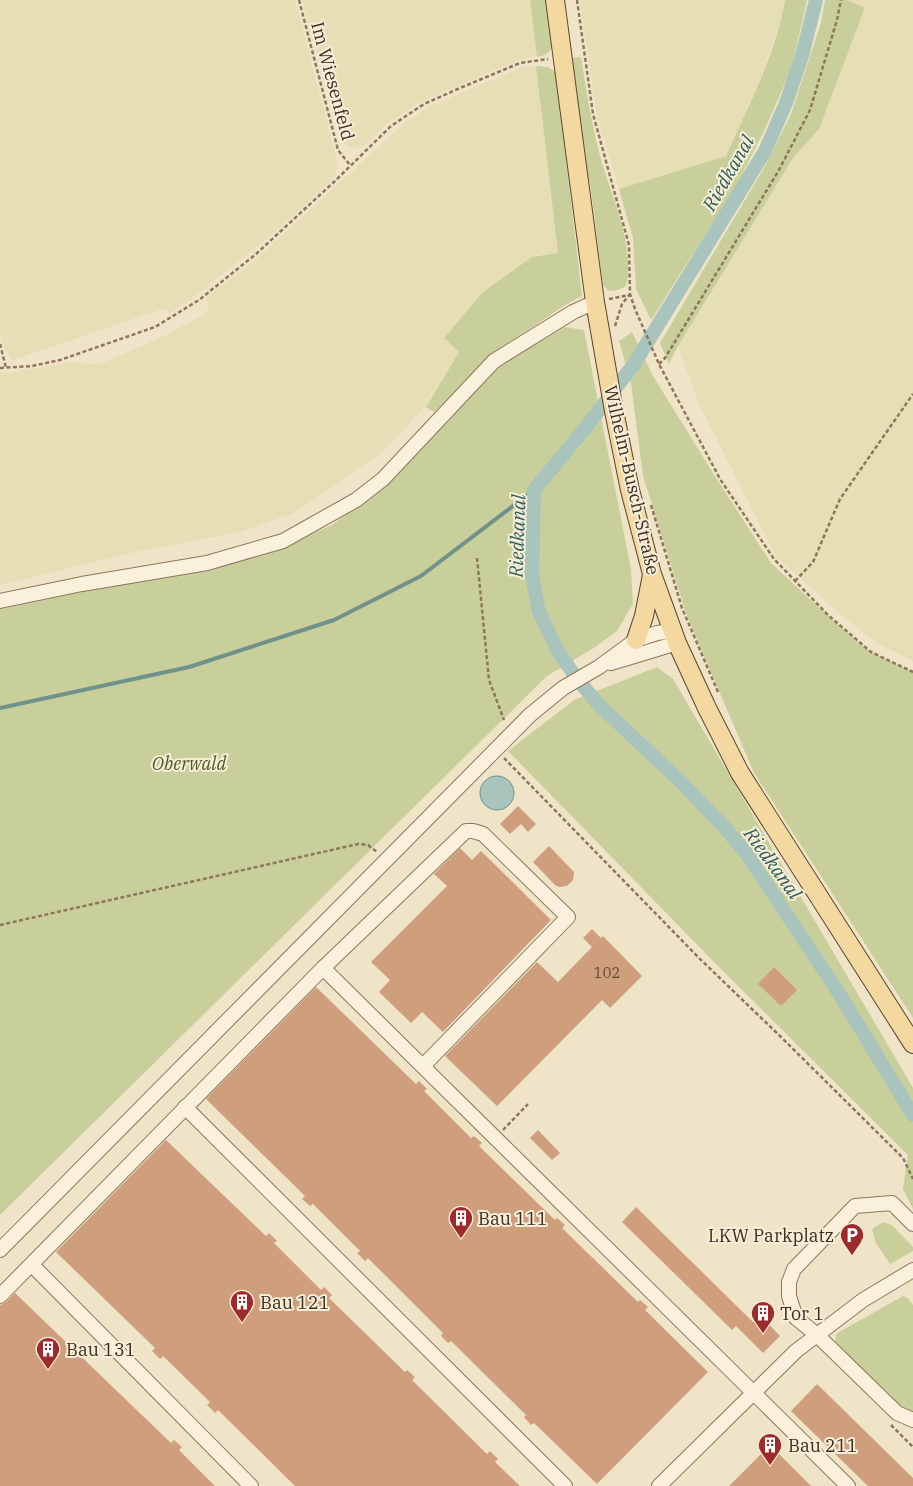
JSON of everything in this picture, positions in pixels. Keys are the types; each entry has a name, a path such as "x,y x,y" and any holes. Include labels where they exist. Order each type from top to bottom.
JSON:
{"main road":[{"name":"Wilhelm-Busch-Straße","path":"555,0 595,302 630,490 652,574 675,637 707,708 740,773 913,1044"},
{"path":"636,640 644,616 652,574"}],"street":[{"path":"0,602 82,584 207,562 283,541 356,500 383,479 494,361 557,321 595,302"},
{"path":"0,1250 530,715 563,688 599,667 636,640 656,633 675,637"},
{"path":"599,667 675,637"},
{"path":"0,1296 323,968 466,831 473,831 483,834 568,917 424,1066"},
{"path":"323,968 848,1486"},
{"path":"185,1107 565,1486"},
{"path":"913,1224 892,1203 855,1206 794,1269 789,1282 789,1296 796,1318 816,1334 897,1413 913,1420"},
{"path":"32,1265 251,1486"},
{"path":"659,1486 796,1351 863,1300 913,1270"}],"path":[{"name":"Im Wiesenfeld","path":"298,0 338,150 350,165"},
{"path":"577,0 593,114 629,245 630,294 659,364 720,479 774,559 828,615 870,652 913,672"},
{"path":"659,364 671,350 779,170 810,110 837,20 841,0"},
{"path":"0,368 32,366 60,360 155,327 198,300 256,254 335,182 391,126 424,104 520,63 563,57"},
{"path":"595,302 630,294"},
{"path":"613,330 622,304 630,294"},
{"path":"0,344 6,368"},
{"path":"795,581 813,562 840,499 913,394"},
{"path":"651,505 682,608"},
{"path":"476,558 488,680 504,720"},
{"path":"496,749 701,960 903,1158 913,1179"},
{"path":"0,925 358,844 368,846 385,860"},
{"path":"496,1138 528,1104"}],"shaded area":[{"path":"0,0 295,0 337,160 336,176 282,226 193,298 169,314 166,308 12,360 5,351 0,332"},
{"path":"302,0 530,0 537,57 519,60 422,101 388,123 364,146 352,148 342,143"},
{"path":"580,0 785,0 782,17 762,74 726,156 619,189 597,116"},
{"path":"847,0 913,0 913,661 875,642 832,607 775,555 699,404 678,346 793,158 819,129 865,9"},
{"path":"536,66 558,253 532,257 444,337 459,352 425,407 383,452 294,513 240,532 130,553 0,585 0,373 69,363 100,364 160,338 203,315 209,307 206,298 254,261 406,122 428,107 523,67"}],"green space":[{"path":"530,0 546,0 552,36 552,45 549,52 537,57"},
{"path":"785,0 807,0 792,67 765,129 736,186 651,320 636,289 633,238 619,189 726,156 768,60 781,20"},
{"path":"825,0 847,0 865,8 819,129 793,158 678,346 669,364 660,343 764,168 791,114 821,23"},
{"path":"581,57 596,140 603,168 620,218 627,253 628,270 626,286 618,290 609,291 603,285 593,205 570,58"},
{"path":"536,66 548,67 556,73 582,296 565,305 502,348 434,412 426,407 459,352 444,338 483,292 532,257 558,253"},
{"name":"Oberwald","path":"565,327 584,330 631,569 633,604 617,631 594,648 547,676 0,1215 0,609 265,554 332,525 390,480 501,365"},
{"path":"632,332 653,376 771,563 870,652 913,672 913,1018 754,773 687,616 643,476 631,384 619,341"},
{"path":"657,667 673,679 913,1088 913,1209 903,1189 908,1155 716,964 508,751 574,700"},
{"path":"883,1222 892,1225 913,1247 913,1251 890,1264 876,1243 872,1229"},
{"path":"903,1296 908,1298 913,1305 913,1415 903,1410 835,1342 836,1335 839,1332"}],"water":[{"path":"497,776 504,777 509,781 513,786 513,800 509,805 504,809 497,810 490,809 485,805 481,800 480,793 481,786 485,781 490,777"}],"building":[{"path":"518,806 536,824 528,832 521,824 510,834 500,824"},
{"path":"549,846 574,872 573,880 567,886 559,887 555,885 533,862"},
{"path":"460,848 472,860 481,851 551,920 443,1032 422,1012 411,1023 379,992 390,980 371,962 447,886 434,874"},
{"path":"592,929 601,938 603,936 642,976 610,1008 602,1000 497,1106 445,1056 537,962 558,982 592,947 583,938"},
{"path":"774,967 797,990 781,1006 758,984"},
{"name":"Bau 111","path":"316,987 416,1084 419,1081 427,1089 424,1091 471,1138 474,1136 482,1143 479,1146 555,1220 557,1218 565,1225 562,1228 638,1302 640,1300 648,1307 645,1310 708,1372 597,1484 534,1423 531,1425 524,1417 526,1415 451,1341 448,1343 441,1336 443,1333 368,1258 365,1261 357,1253 360,1251 313,1204 310,1206 302,1199 305,1196 206,1099"},
{"path":"538,1130 560,1153 552,1160 530,1138"},
{"name":"Bau 121","path":"166,1140 266,1236 269,1233 277,1241 274,1243 321,1290 324,1287 332,1295 329,1298 405,1372 407,1370 415,1377 412,1380 487,1454 490,1451 498,1459 495,1462 520,1486 295,1486 218,1410 215,1413 207,1405 210,1402 163,1356 160,1359 152,1351 155,1348 56,1252"},
{"path":"636,1207 753,1322 760,1315 780,1336 763,1353 736,1326 732,1330 622,1222"},
{"name":"Bau 131","path":"15,1293 171,1443 174,1440 182,1447 179,1450 215,1486 0,1486 0,1305"},
{"path":"817,1384 913,1478 913,1486 868,1486 791,1411"},
{"name":"Bau 211","path":"770,1445 811,1486 729,1486"}],"waterway":[{"name":"Riedkanal","path":"816,0 802,56 786,103 765,151 634,364 587,426 534,490 532,575 539,612 559,653 578,680 599,705 680,781 726,829 748,856 840,995 913,1115"},
{"path":"0,708 189,667 334,620 421,576 534,490"}],"place":[{"name":"Bau 111","path":"461,1239"},
{"name":"LKW Parkplatz","path":"852,1256"},
{"name":"Bau 121","path":"242,1323"},
{"name":"Tor 1","path":"763,1334"},
{"name":"Bau 131","path":"48,1370"},
{"name":"Bau 211","path":"770,1466"}]}
